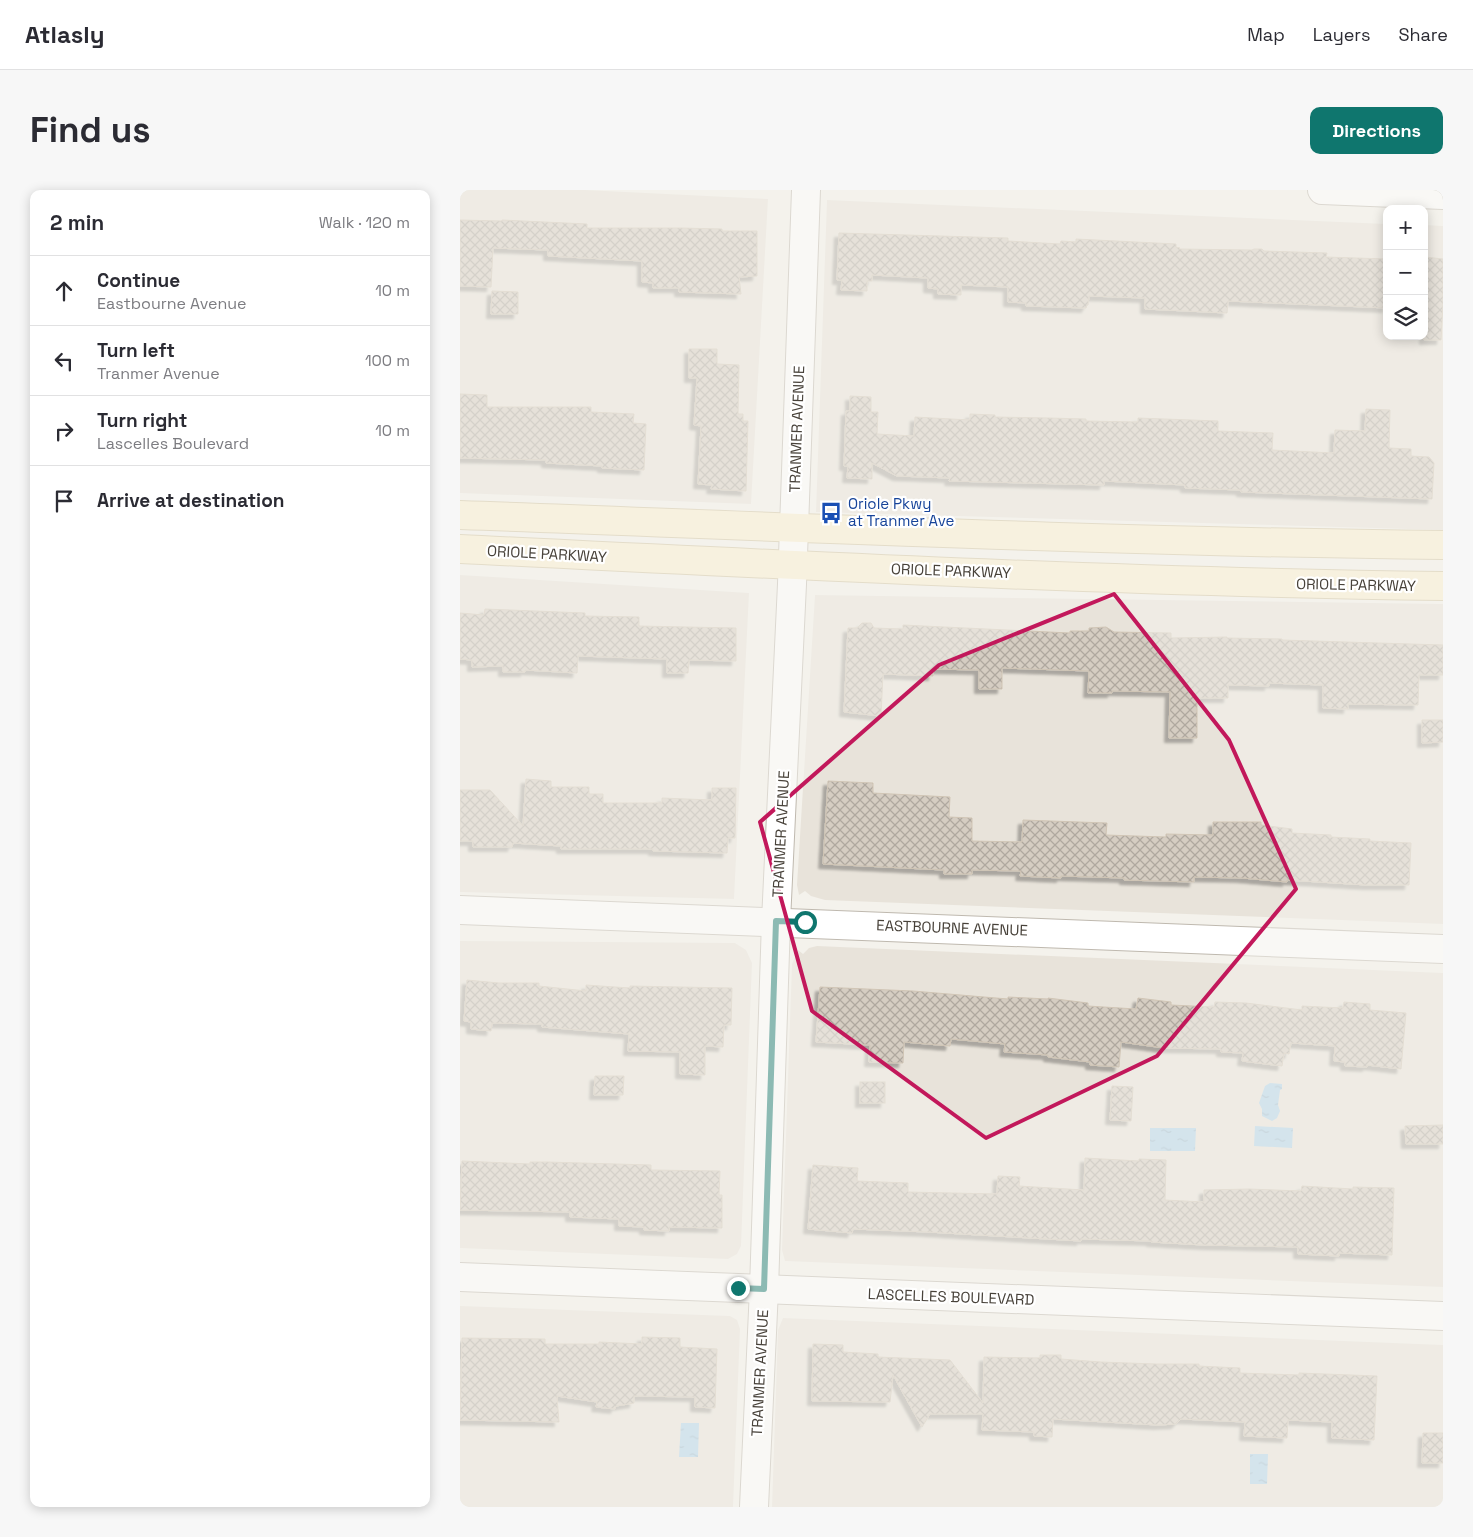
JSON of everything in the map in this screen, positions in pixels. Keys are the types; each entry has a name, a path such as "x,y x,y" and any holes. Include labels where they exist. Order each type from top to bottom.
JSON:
{"street":[{"name":"TRANMER AVENUE","path":"754,1507 806,190"},
{"path":"1322,190 1443,195"},
{"path":"460,515 793,528 1303,544 1443,545"},
{"name":"ORIOLE PARKWAY","path":"460,549 792,566 1290,584 1443,586"},
{"name":"EASTBOURNE AVENUE","path":"460,910 776,921 1443,949"},
{"name":"LASCELLES BOULEVARD","path":"460,1277 1443,1316"}],"highlighted area":[{"path":"1114,594 1229,740 1296,889 1157,1056 986,1138 812,1011 760,822 939,665"}],"shaded area":[{"path":"460,190 585,190 768,199 751,504 460,493"},
{"path":"827,200 1383,224 1383,340 1428,340 1428,225 1443,226 1443,530 816,512"},
{"path":"460,575 749,593 734,899 460,892"},
{"path":"815,595 1443,604 1443,924 825,900 811,896 805,891 799,895 797,885"},
{"path":"460,941 735,943 746,950 752,963 741,1246 737,1254 728,1259 460,1248"},
{"path":"817,946 1443,973 1443,1287 785,1261 782,1250 792,964 798,950 803,954 809,948"},
{"path":"460,1306 730,1316 737,1320 740,1329 733,1507 460,1507"},
{"path":"783,1318 1443,1345 1443,1507 772,1507 778,1330"}],"water":[{"path":"1270,1083 1282,1084 1278,1105 1280,1111 1277,1118 1272,1121 1262,1116 1262,1109 1259,1103 1265,1086"},
{"path":"1255,1126 1293,1128 1292,1148 1254,1146"},
{"path":"1150,1128 1196,1128 1195,1151 1150,1151"},
{"path":"681,1423 699,1423 698,1457 679,1457"},
{"path":"1250,1454 1268,1454 1267,1484 1250,1484"}],"building":[{"path":"460,220 587,224 587,228 681,228 757,231 757,276 739,277 741,294 679,292 679,288 653,288 653,283 642,282 642,261 548,256 548,250 493,248 491,287 460,286"},
{"path":"839,233 1008,238 1008,241 1060,244 1061,241 1076,242 1076,239 1176,244 1176,247 1179,249 1262,249 1264,251 1327,253 1326,257 1383,259 1383,308 1228,301 1227,313 1145,309 1145,298 1089,296 1086,308 1026,306 1026,303 1008,302 1008,287 961,285 961,295 938,294 938,289 928,288 928,278 872,275 872,281 867,281 867,291 841,290 842,280 837,280"},
{"path":"1428,257 1443,259 1441,340 1428,340"},
{"path":"492,291 518,292 518,314 491,314"},
{"path":"689,349 717,349 717,364 739,365 738,414 743,414 743,421 748,421 746,491 711,489 712,485 698,484 701,426 694,425 697,378 689,378"},
{"path":"460,394 487,395 487,407 591,407 591,412 634,414 633,423 646,424 644,470 546,463 546,460 460,458"},
{"path":"850,396 871,397 871,412 878,412 877,434 914,436 915,417 970,420 970,414 995,415 995,417 1086,419 1086,421 1138,422 1138,418 1218,421 1218,431 1273,433 1272,450 1334,453 1335,430 1365,431 1366,409 1390,410 1389,448 1411,449 1411,456 1429,457 1434,463 1432,499 1241,492 1241,490 1185,488 1185,485 1104,481 1104,485 949,481 950,478 897,476 872,463 872,479 847,478 848,466 844,466 846,411 850,411"},
{"path":"485,609 585,613 585,616 639,617 639,626 736,628 736,661 689,660 688,673 667,673 667,659 578,656 577,673 525,670 525,672 503,672 503,666 472,667 472,660 460,659 460,613 484,615"},
{"path":"862,623 871,623 874,628 903,629 903,625 1070,633 1070,631 1089,631 1089,628 1106,627 1114,632 1171,633 1171,638 1227,637 1443,645 1443,675 1419,675 1418,705 1348,704 1348,709 1323,708 1323,685 1269,683 1269,686 1228,685 1228,698 1197,698 1197,738 1169,738 1170,692 1112,691 1112,693 1088,693 1089,671 1002,668 1002,689 979,689 979,670 933,669 933,676 883,674 881,716 844,712 848,628 857,628"},
{"path":"1422,720 1443,720 1443,742 1422,743"},
{"path":"526,779 551,781 551,787 589,787 589,794 603,794 603,803 662,803 662,798 712,800 712,788 736,788 735,838 728,838 727,853 653,851 653,849 561,849 561,846 513,843 512,847 473,847 473,841 460,841 460,790 490,790 523,826"},
{"path":"828,781 873,783 873,793 950,797 949,817 972,818 972,841 1022,842 1023,820 1107,823 1106,835 1166,837 1166,834 1213,835 1213,822 1261,822 1261,825 1292,829 1292,833 1411,843 1409,885 1367,885 1194,877 1194,882 1061,876 1061,878 1020,876 1021,871 972,870 972,874 944,874 944,870 823,864"},
{"path":"467,980 499,983 539,983 539,986 586,991 586,985 630,988 630,986 732,988 731,1025 724,1025 723,1047 705,1046 705,1075 680,1074 680,1052 628,1051 629,1034 542,1027 542,1024 492,1023 491,1031 471,1029 471,1022 464,1021"},
{"path":"820,987 913,991 1008,999 1008,997 1048,998 1088,1003 1088,1006 1136,1009 1138,998 1171,1002 1171,1005 1214,1007 1215,1002 1246,1003 1302,1010 1302,1006 1343,1008 1344,1002 1370,1004 1370,1010 1406,1013 1401,1069 1367,1065 1367,1067 1345,1066 1345,1062 1334,1061 1335,1046 1291,1043 1289,1054 1284,1053 1282,1066 1242,1061 1243,1053 1221,1052 1221,1049 1164,1048 1121,1042 1119,1067 1090,1065 1090,1062 1048,1057 1048,1055 1004,1052 1005,1044 951,1039 950,1046 904,1042 903,1063 869,1062 870,1045 816,1042"},
{"path":"595,1076 624,1076 623,1095 594,1095"},
{"path":"860,1082 885,1082 885,1103 860,1103"},
{"path":"1112,1086 1133,1087 1131,1121 1110,1120"},
{"path":"1443,1125 1443,1144 1406,1144 1405,1126"},
{"path":"1085,1158 1139,1161 1139,1159 1166,1160 1165,1200 1204,1202 1204,1190 1301,1191 1302,1186 1353,1189 1353,1187 1394,1188 1392,1255 1339,1253 1339,1256 1298,1254 1298,1247 1081,1239 1081,1241 853,1229 852,1233 808,1229 813,1165 858,1168 857,1181 908,1183 908,1192 997,1194 998,1176 1020,1177 1019,1186 1084,1190"},
{"path":"462,1161 530,1164 530,1162 547,1162 651,1165 651,1170 720,1171 719,1195 722,1195 722,1228 669,1227 669,1231 644,1230 644,1227 619,1226 619,1219 570,1217 570,1212 460,1210"},
{"path":"642,1337 680,1338 680,1347 717,1349 715,1408 695,1407 695,1397 634,1396 634,1403 616,1406 615,1409 596,1407 597,1402 557,1396 559,1422 460,1420 462,1338 545,1339 545,1344 599,1344 599,1342 642,1344"},
{"path":"813,1344 843,1345 843,1352 878,1354 878,1357 950,1360 983,1403 984,1357 1040,1358 1040,1355 1061,1355 1061,1359 1101,1362 1199,1364 1199,1366 1240,1368 1240,1373 1377,1376 1374,1440 1332,1438 1332,1422 1288,1420 1287,1438 1244,1436 1245,1422 1181,1419 1176,1424 1158,1425 1053,1419 1052,1437 1034,1436 1034,1432 982,1430 983,1414 930,1414 922,1427 893,1375 890,1402 812,1401"},
{"path":"1423,1433 1443,1433 1443,1463 1422,1463"}],"place":[{"name":"Oriole Pkwy at Tranmer Ave","path":"831,513"}],"route":[{"path":"738,1288 764,1289 776,921 805,922"}]}
